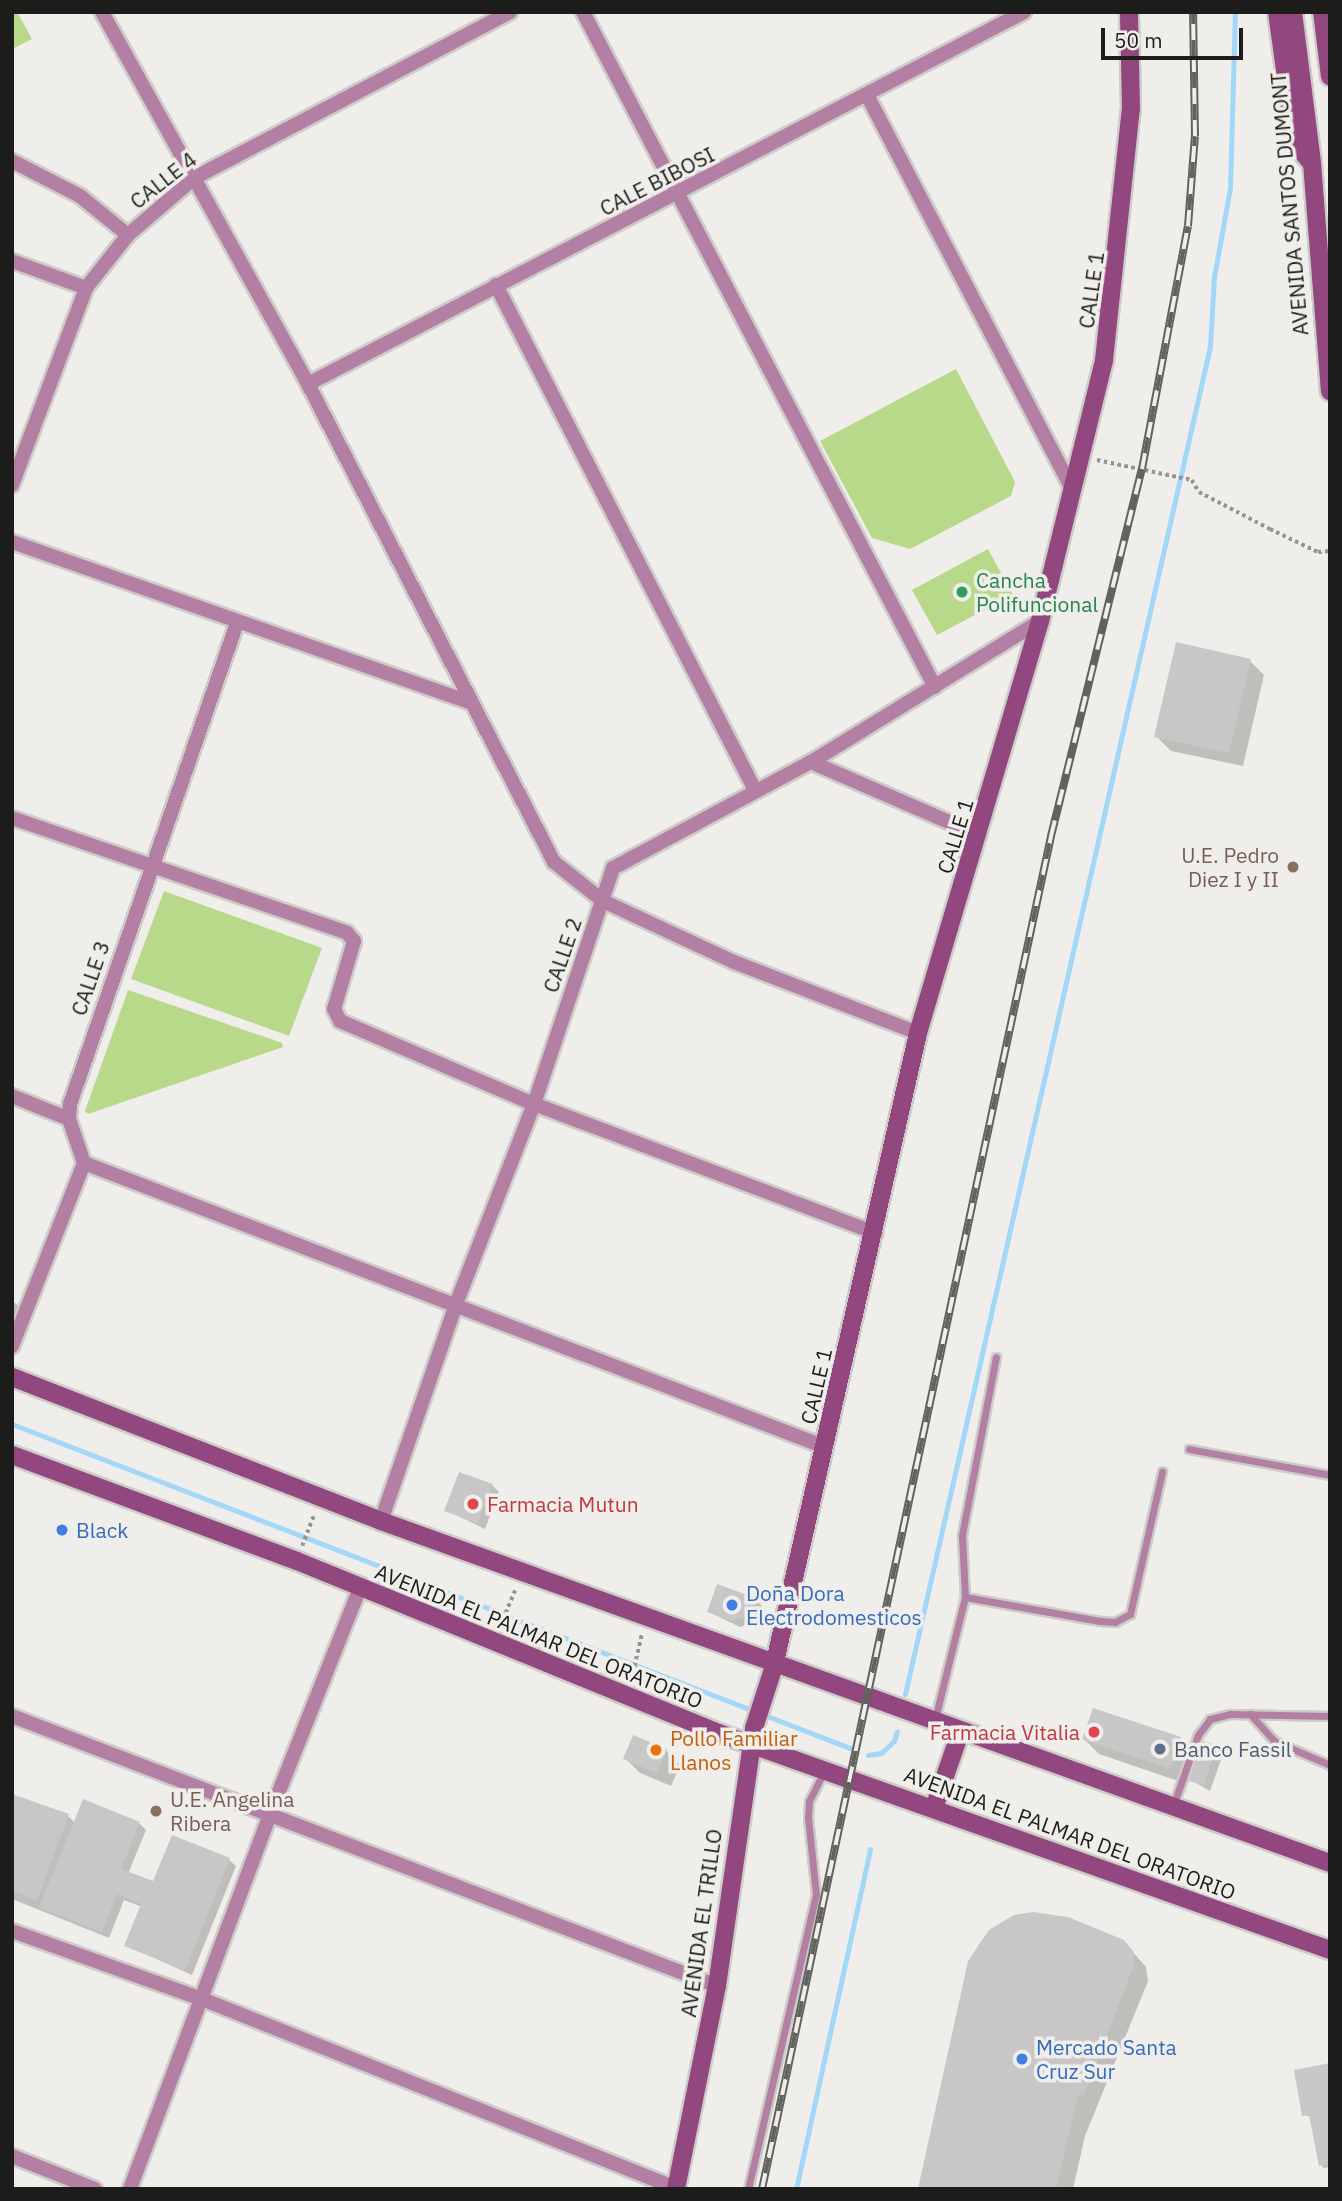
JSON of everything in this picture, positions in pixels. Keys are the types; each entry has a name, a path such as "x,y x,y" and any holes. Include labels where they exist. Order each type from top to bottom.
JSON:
{"main road":[{"name":"CALLE 1","path":"774,1666 875,1233 918,1033 1041,621 1104,360 1125,202 1131,109 1129,12"},
{"path":"1277,12 1295,143 1312,163"},
{"name":"AVENIDA SANTOS DUMONT","path":"1293,12 1312,163 1330,391"},
{"path":"1322,12 1330,77"},
{"path":"12,1377 381,1521 774,1666 1330,1863"},
{"name":"AVENIDA EL PALMAR DEL ORATORIO","path":"12,1455 753,1736 825,1770 937,1801 1330,1950"},
{"name":"AVENIDA EL TRILLO","path":"676,2188 717,1986 753,1736 774,1666"},
{"path":"937,1801 960,1733"}],"street":[{"path":"102,12 308,384 554,862 603,901 734,962 918,1033"},
{"name":"CALLE 4","path":"12,485 86,288 128,234 194,178 510,12"},
{"path":"583,12 935,687"},
{"name":"CALE BIBOSI","path":"308,384 496,285 677,195 1024,12"},
{"path":"867,95 1073,491"},
{"path":"12,161 80,196 128,234"},
{"path":"12,261 86,288"},
{"path":"496,285 755,790"},
{"path":"12,542 471,703"},
{"name":"CALLE 2","path":"381,1521 456,1304 534,1104 618,862 811,762 935,687 1019,630 1041,621"},
{"name":"CALLE 3","path":"69,1119 70,1104 151,863 237,623"},
{"path":"811,762 979,835"},
{"path":"12,818 151,863 347,933 354,941 334,1009 340,1021 534,1104 875,1233"},
{"path":"12,1097 69,1119 84,1163 12,1346"},
{"path":"84,1163 825,1447"},
{"path":"130,2189 270,1814 360,1588"},
{"path":"12,1716 717,1986"},
{"path":"12,1931 202,1998 676,2188"},
{"path":"12,2157 95,2189"}],"lane":[{"path":"934,1723 965,1597 962,1535 996,1357"},
{"path":"1189,1449 1330,1475"},
{"path":"965,1597 1100,1621 1115,1622 1130,1614 1162,1472"},
{"path":"1172,1807 1205,1723 1218,1716 1250,1714 1330,1716"},
{"path":"1250,1714 1274,1741 1330,1765"},
{"path":"748,2189 816,1895 808,1817 809,1801 825,1770"}],"path":[{"path":"1082,456 1161,471 1192,480 1199,492 1270,529 1318,552 1330,551"},
{"path":"301,1551 312,1518"},
{"path":"499,1628 510,1601"},
{"path":"631,1680 640,1653"}],"green space":[{"path":"12,12 17,12 32,39 12,49"},
{"path":"956,369 1015,482 1011,496 910,549 872,538 820,441"},
{"name":"Cancha Polifuncional","path":"988,549 1013,595 937,635 912,590"},
{"path":"164,891 322,948 289,1036 131,979"},
{"path":"128,990 282,1043 283,1047 88,1114 85,1111"}],"building":[{"path":"1176,642 1251,659 1229,753 1154,737"},
{"path":"459,1472 493,1484 478,1523 444,1511"},
{"name":"Doña Dora Electrodomesticos","path":"717,1584 756,1598 749,1616 732,1621 707,1612"},
{"path":"1093,1708 1181,1737 1170,1769 1082,1740"},
{"path":"633,1735 667,1749 657,1773 623,1759"},
{"path":"1202,1741 1217,1745 1204,1785 1189,1781"},
{"path":"12,1794 69,1814 37,1900 12,1891"},
{"path":"83,1799 140,1822 121,1869 153,1881 172,1835 230,1858 185,1970 124,1946 141,1904 117,1894 102,1932 39,1908"},
{"name":"Mercado Santa Cruz Sur","path":"1033,1912 1068,1917 1124,1940 1133,1951 1134,1965 1083,2097 1078,2095 1056,2189 918,2189 968,1961 989,1930 1014,1915"},
{"path":"1330,2063 1330,2164 1319,2166 1309,2115 1302,2116 1294,2070"}],"waterway":[{"path":"905,1694 1210,346 1214,277 1230,188 1235,12"},
{"path":"12,1424 850,1748"},
{"path":"868,1755 881,1753 894,1741 897,1731"},
{"path":"796,2189 870,1849"}],"railway":[{"path":"762,2189 1051,836 1142,469 1188,226 1195,136 1193,12"}],"place":[{"name":"Cancha Polifuncional","path":"962,592"},
{"name":"U.E. Pedro Diez I y II","path":"1293,867"},
{"name":"Farmacia Mutun","path":"473,1504"},
{"name":"Black","path":"62,1530"},
{"name":"Doña Dora Electrodomesticos","path":"732,1605"},
{"name":"Farmacia Vitalia","path":"1094,1732"},
{"name":"Banco Fassil","path":"1160,1749"},
{"name":"Pollo Familiar Llanos","path":"656,1750"},
{"name":"U.E. Angelina Ribera","path":"156,1811"},
{"name":"Mercado Santa Cruz Sur","path":"1022,2059"}]}
